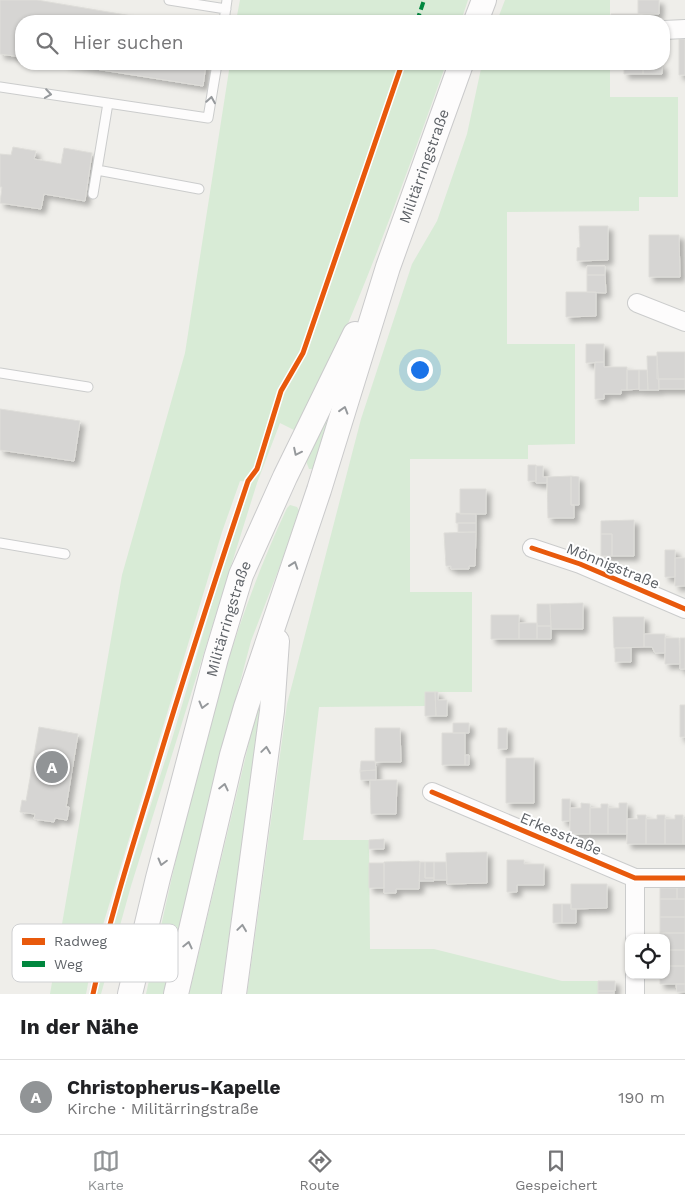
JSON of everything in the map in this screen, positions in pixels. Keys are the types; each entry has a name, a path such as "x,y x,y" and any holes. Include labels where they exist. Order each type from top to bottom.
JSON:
{"main road":[{"name":"Militärringstraße","path":"176,994 232,755 280,604 320,490 388,267 459,70"},
{"name":"Militärringstraße","path":"147,924 218,649 241,574 285,477 388,267"},
{"path":"285,477 320,490"},
{"path":"234,994 272,711 280,604"}],"street":[{"path":"670,30 685,29"},
{"path":"638,303 685,322"},
{"name":"Mönnigstraße","path":"532,548 580,564 685,609"},
{"name":"Erkesstraße","path":"432,792 635,878 685,878"},
{"path":"635,878 635,934"},
{"path":"635,979 636,994"}],"lane":[{"path":"169,0 226,4"},
{"path":"0,87 208,118 216,70"},
{"path":"93,194 108,102"},
{"path":"97,170 199,189"},
{"path":"0,373 88,387"},
{"path":"0,543 65,554"}],"green space":[{"path":"240,0 468,0 463,15 237,15"},
{"path":"505,0 610,0 610,15 499,15"},
{"path":"229,70 444,70 378,250 320,387 298,432 280,423 257,483 120,924 113,924 172,739 223,566 251,482 240,481 222,532 103,924 62,924 122,575 185,353"},
{"path":"481,70 610,70 610,97 678,97 678,197 639,197 639,211 507,212 507,344 575,344 575,444 528,445 528,459 410,459 410,592 472,592 472,692 425,692 425,706 319,707 303,840 369,840 370,949 434,949 562,981 598,981 598,994 247,994 287,704 361,419 412,264 437,221 467,134"},
{"path":"336,397 315,469 309,469 306,461"},
{"path":"290,505 297,507 300,512 251,641 210,796 178,934 178,924 162,924 203,747 240,625 262,566"},
{"path":"257,709 260,710 221,994 189,994"},
{"path":"52,982 88,982 86,994 50,994"},
{"path":"99,982 104,982 101,994 96,994"},
{"path":"149,982 167,982 164,994 146,994"}],"building":[{"path":"0,0 37,0 126,15 15,15 15,56 0,54"},
{"path":"638,0 659,0 659,14 638,14"},
{"path":"611,14 640,14 640,15"},
{"path":"679,39 685,39 685,75 679,75"},
{"path":"102,70 205,70 203,86"},
{"path":"624,70 643,70 643,74 624,74"},
{"path":"643,70 662,70 662,74 643,74"},
{"path":"13,147 36,151 34,159 61,164 64,148 92,153 85,201 44,194 41,209 0,203 2,187 0,187 0,154 11,155"},
{"path":"579,226 608,226 608,260 577,261 577,248 580,247"},
{"path":"649,235 679,235 680,277 649,277"},
{"path":"587,266 605,266 605,275 587,275"},
{"path":"587,275 605,275 606,293 587,292"},
{"path":"566,292 596,292 596,316 566,317"},
{"path":"586,344 604,344 604,362 586,363"},
{"path":"657,352 685,352 685,379 657,379"},
{"path":"647,356 657,356 659,390 648,390"},
{"path":"595,362 604,362 604,367 627,367 627,390 621,390 621,394 604,394 604,399 595,399"},
{"path":"627,370 639,370 639,389 627,390"},
{"path":"639,370 647,370 648,390 639,390"},
{"path":"659,379 685,379 685,389 659,389"},
{"path":"0,409 80,421 74,461 0,450"},
{"path":"528,465 536,465 536,481 528,481"},
{"path":"536,466 543,466 543,477 547,477 547,483 536,483"},
{"path":"571,476 579,477 579,505 571,505"},
{"path":"571,476 571,505 574,505 574,518 548,518 547,477"},
{"path":"460,489 486,489 486,514 460,514"},
{"path":"456,513 476,514 476,523 456,523"},
{"path":"634,520 634,556 612,556 612,534 601,534 601,521"},
{"path":"458,523 476,523 476,532 458,532"},
{"path":"476,532 475,566 469,566 469,569 451,569 451,566 446,566 444,533"},
{"path":"601,534 612,534 612,556 601,556"},
{"path":"665,550 675,550 675,577 665,577"},
{"path":"675,558 685,558 685,586 675,586"},
{"path":"583,603 583,629 551,629 550,604"},
{"path":"537,604 550,604 551,626 537,626"},
{"path":"491,615 519,615 519,639 491,639"},
{"path":"613,617 644,617 644,647 614,648"},
{"path":"519,623 537,623 537,639 519,639"},
{"path":"537,626 551,626 551,639 537,639"},
{"path":"644,634 665,634 665,653 655,653 652,647 644,647"},
{"path":"665,638 679,638 680,664 665,664"},
{"path":"680,638 685,638 685,669 680,669"},
{"path":"615,648 631,648 631,662 615,662"},
{"path":"425,692 435,692 436,716 425,716"},
{"path":"435,692 438,692 438,700 447,700 447,716 436,716"},
{"path":"680,705 685,705 685,737 680,737"},
{"path":"453,723 469,723 469,733 453,733"},
{"path":"39,727 78,734 66,807 69,807 67,820 55,818 54,822 34,819 35,814 20,812 22,800 26,801"},
{"path":"375,728 400,728 401,762 375,762"},
{"path":"498,728 507,728 507,749 498,749"},
{"path":"442,733 465,733 465,765 442,765"},
{"path":"465,755 469,755 469,765 465,765"},
{"path":"506,758 534,758 534,803 506,803"},
{"path":"361,761 375,761 376,770 360,771"},
{"path":"376,770 376,780 361,780 360,771"},
{"path":"370,780 397,780 396,814 371,814"},
{"path":"562,799 570,799 570,821 562,821"},
{"path":"581,803 590,804 590,834 570,834 570,808 581,808"},
{"path":"619,803 627,803 627,834 608,834 608,808 619,808"},
{"path":"601,804 608,804 608,834 590,834 590,808 601,808"},
{"path":"637,815 646,815 646,844 627,844 627,819 638,819"},
{"path":"657,815 665,815 665,844 646,844 646,819 657,819"},
{"path":"675,815 683,815 683,844 665,844 665,819 675,819"},
{"path":"683,819 685,819 685,844 683,844"},
{"path":"384,839 384,849 369,849 369,840"},
{"path":"487,852 487,883 447,884 446,853"},
{"path":"507,860 524,860 524,864 544,864 544,885 517,885 517,892 507,892"},
{"path":"419,861 419,889 396,889 396,893 384,893 384,862"},
{"path":"420,862 425,862 425,878 434,878 434,881 419,881"},
{"path":"425,862 434,862 434,878 425,878"},
{"path":"434,862 446,862 447,880 434,880"},
{"path":"369,863 384,863 384,888 369,888"},
{"path":"571,884 607,884 607,908 571,909"},
{"path":"685,887 685,899 677,899 677,888"},
{"path":"660,888 677,888 677,899 660,899"},
{"path":"660,899 685,899 685,917 660,917"},
{"path":"553,904 562,904 562,923 553,923"},
{"path":"562,904 571,904 571,909 576,909 576,923 562,923"},
{"path":"660,917 685,917 685,933 660,933"},
{"path":"685,933 685,950 670,950 670,934 660,934"},
{"path":"670,950 685,950 685,966 670,966"},
{"path":"670,966 685,966 685,984 660,984 660,979 670,979"},
{"path":"598,981 615,981 615,991 598,991"},
{"path":"676,984 685,984 685,992 677,992"},
{"path":"598,991 614,991 614,994 598,994"}],"marked path":[{"path":"419,15 424,0"}],"cycle path":[{"path":"110,924 134,840 248,481 257,469 281,391 303,353 400,70"},
{"path":"532,548 580,564 685,609"},
{"path":"432,792 635,878 685,878"},
{"path":"93,994 96,982"}],"place":[{"name":"Christopherus-Kapelle","path":"52,767"}]}
